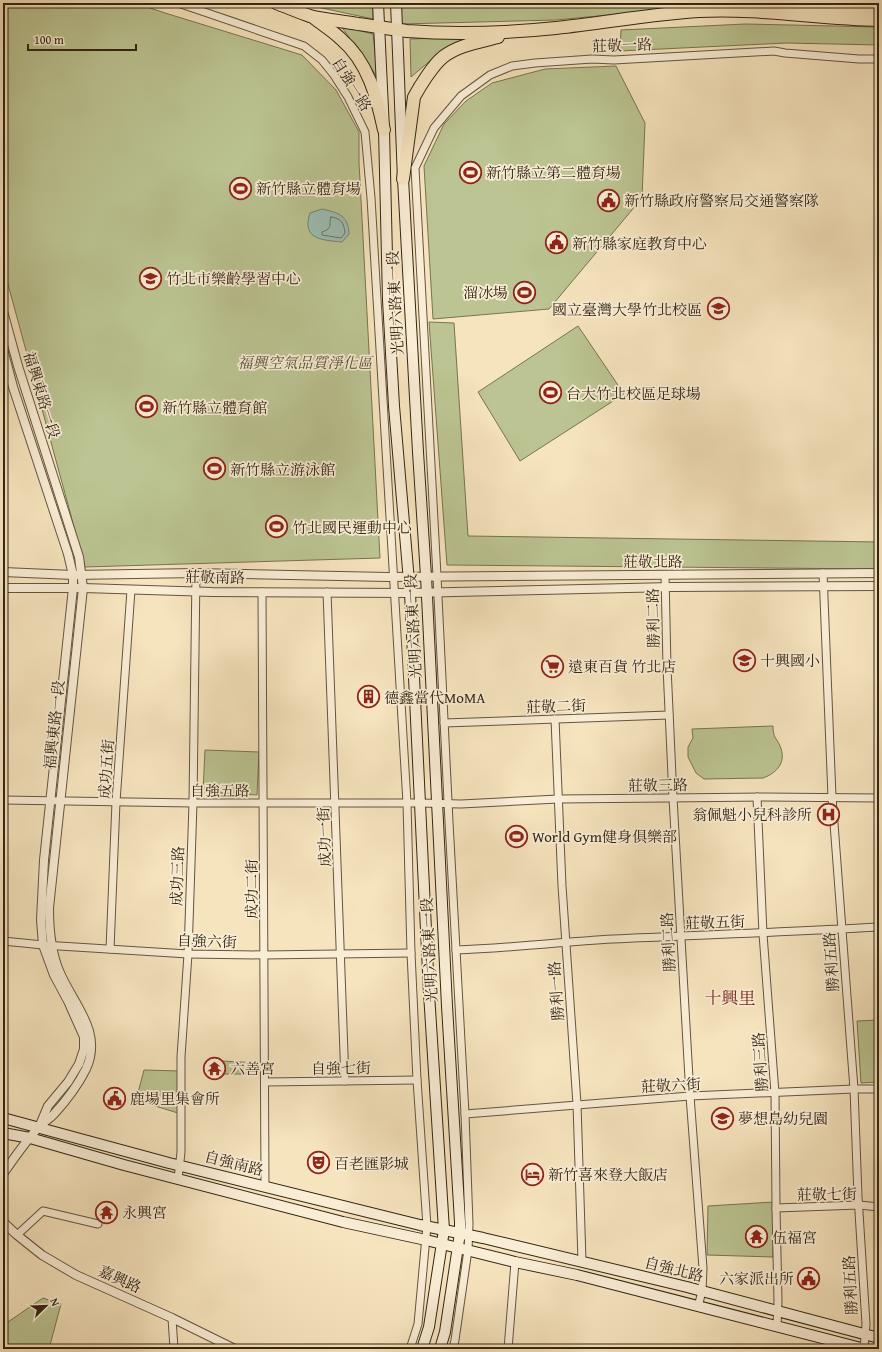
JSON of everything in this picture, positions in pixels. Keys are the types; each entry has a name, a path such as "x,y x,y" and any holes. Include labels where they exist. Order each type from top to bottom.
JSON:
{"highway":[{"path":"276,3 311,16 398,30 457,33 558,28 657,14 700,11 772,12 843,19 879,20"},
{"path":"773,3 879,11"},
{"path":"311,16 342,39 362,65 375,91 384,130"},
{"path":"403,179 414,97 432,70 442,57 457,49 516,31"}],"main road":[{"name":"光明六路東一段","path":"378,3 384,130 388,300 394,406 410,593 430,1000 444,1230 429,1327 422,1349"},
{"name":"光明六路東一段","path":"396,3 403,179 427,593 447,1014 465,1234 457,1248 445,1332 440,1349"},
{"name":"自強南路","path":"3,1118 179,1165 420,1225 465,1234"},
{"name":"自強南路","path":"3,1133 30,1138 124,1165 343,1222 457,1248"},
{"name":"自強北路","path":"465,1234 582,1261 879,1338"},
{"name":"自強北路","path":"457,1248 577,1275 865,1349"}],"street":[{"name":"自強一路","path":"178,3 304,46 322,60 334,75 348,97 365,132"},
{"name":"莊敬一路","path":"416,168 434,128 461,96 490,75 512,66 592,59 614,60 774,50 785,53 859,59 879,59"},
{"name":"光明六路東一段","path":"365,132 371,198 407,803 411,953 417,1080 427,1226 418,1324 410,1349"},
{"name":"光明六路東一段","path":"416,168 465,1114 465,1234 468,1250 455,1340 452,1349"},
{"path":"378,324 388,300"},
{"name":"福興東路一段","path":"3,310 18,366 79,557 82,574 83,588 49,908 49,927 52,945 60,973 80,1007 88,1027 91,1043 91,1056 86,1069 76,1086 54,1114 39,1127 3,1174"},
{"name":"福興東路一段","path":"3,349 13,387 68,554 73,574 73,588 44,860 41,920 43,945 54,975 84,1037 84,1049 79,1064 68,1082 48,1106 39,1127"},
{"name":"莊敬南路","path":"3,572 73,574 196,573 426,576"},
{"name":"成功三路","path":"178,1179 181,1152 181,1056 188,954 193,803 197,591 196,573"},
{"name":"莊敬北路","path":"426,576 879,573"},
{"name":"勝利五路","path":"823,574 832,797 854,1089 866,1334 865,1349"},
{"name":"勝利二路","path":"665,575 673,798 690,1096 703,1268 702,1292 698,1306"},
{"name":"莊敬北路","path":"427,593 665,588 879,586"},
{"name":"莊敬南路","path":"3,588 427,593"},
{"name":"成功五街","path":"110,949 116,802 131,590"},
{"name":"成功二街","path":"262,592 265,1186"},
{"name":"成功一街","path":"327,592 345,1081"},
{"name":"莊敬二街","path":"444,723 669,715"},
{"name":"勝利一路","path":"555,719 566,942 577,1104 582,1261"},
{"name":"莊敬三路","path":"437,803 461,804 558,799 757,797 879,798"},
{"name":"勝利三路","path":"757,797 763,934 775,1093 777,1326"},
{"name":"自強五路","path":"3,800 193,803 437,803"},
{"name":"莊敬五街","path":"456,950 566,942 681,936 763,934 879,927"},
{"name":"自強六街","path":"3,941 188,954 264,955 411,953"},
{"name":"自強七街","path":"265,1082 417,1080"},
{"name":"莊敬六街","path":"465,1114 690,1096 879,1089"},
{"name":"莊敬七街","path":"776,1208 859,1205 879,1207"},
{"path":"17,1236 43,1210 98,1224"},
{"name":"嘉興路","path":"3,1222 17,1236 42,1255 76,1275 172,1318 235,1349"},
{"path":"508,1349 515,1262"},
{"path":"172,1318 174,1349"}],"green space":[{"name":"福興空氣品質淨化區","path":"3,3 135,3 302,55 336,90 359,132 359,162 380,558 85,567 3,266"},
{"path":"300,3 373,3 373,19 303,4"},
{"path":"402,3 690,3 711,5 556,20 401,24"},
{"path":"745,24 879,27 879,45 786,43 620,51 621,30"},
{"path":"341,26 373,34 378,78"},
{"path":"467,37 431,60 411,77 410,39"},
{"path":"616,66 645,123 642,198 549,309 433,319 424,166 444,124 466,101 492,83 545,69"},
{"path":"429,322 454,323 468,536 879,542 879,569 447,565"},
{"name":"台大竹北校區足球場","path":"578,326 624,394 520,461 478,392"},
{"path":"773,726 774,735 780,746 782,757 776,770 763,778 704,779 696,773 688,757 688,747 693,738 692,729"},
{"path":"205,750 259,752 257,795 203,792"},
{"path":"879,1020 879,1082 861,1083 857,1021"},
{"path":"222,1061 258,1063 258,1074 222,1074"},
{"path":"144,1070 181,1071 181,1114 136,1100"},
{"path":"774,1202 773,1257 707,1255 708,1206"},
{"path":"43,1298 61,1304 49,1349 3,1348 3,1332 5,1324"}],"water":[{"path":"322,209 342,216 347,223 349,234 342,242 321,239 311,234 308,222 310,213"}],"place":[{"name":"新竹縣立第二體育場","path":"470,172"},
{"name":"新竹縣立體育場","path":"240,188"},
{"name":"新竹縣政府警察局交通警察隊","path":"608,200"},
{"name":"新竹縣家庭教育中心","path":"557,243"},
{"name":"竹北市樂齡學習中心","path":"151,278"},
{"name":"溜冰場","path":"524,292"},
{"name":"國立臺灣大學竹北校區","path":"718,309"},
{"name":"台大竹北校區足球場","path":"551,393"},
{"name":"新竹縣立體育館","path":"146,407"},
{"name":"新竹縣立游泳館","path":"214,469"},
{"name":"竹北國民運動中心","path":"276,527"},
{"name":"十興國小","path":"745,660"},
{"name":"遠東百貨 竹北店","path":"552,666"},
{"name":"德鑫當代MoMA","path":"369,697"},
{"name":"翁佩魁小兒科診所","path":"828,814"},
{"name":"World Gym健身俱樂部","path":"517,836"},
{"name":"六善宮","path":"214,1068"},
{"name":"鹿場里集會所","path":"115,1098"},
{"name":"夢想島幼兒園","path":"723,1118"},
{"name":"百老匯影城","path":"319,1163"},
{"name":"新竹喜來登大飯店","path":"532,1174"},
{"name":"永興宮","path":"107,1212"},
{"name":"伍福宮","path":"756,1237"},
{"name":"六家派出所","path":"809,1278"}],"district":[{"name":"十興里","path":"730,997"}]}
